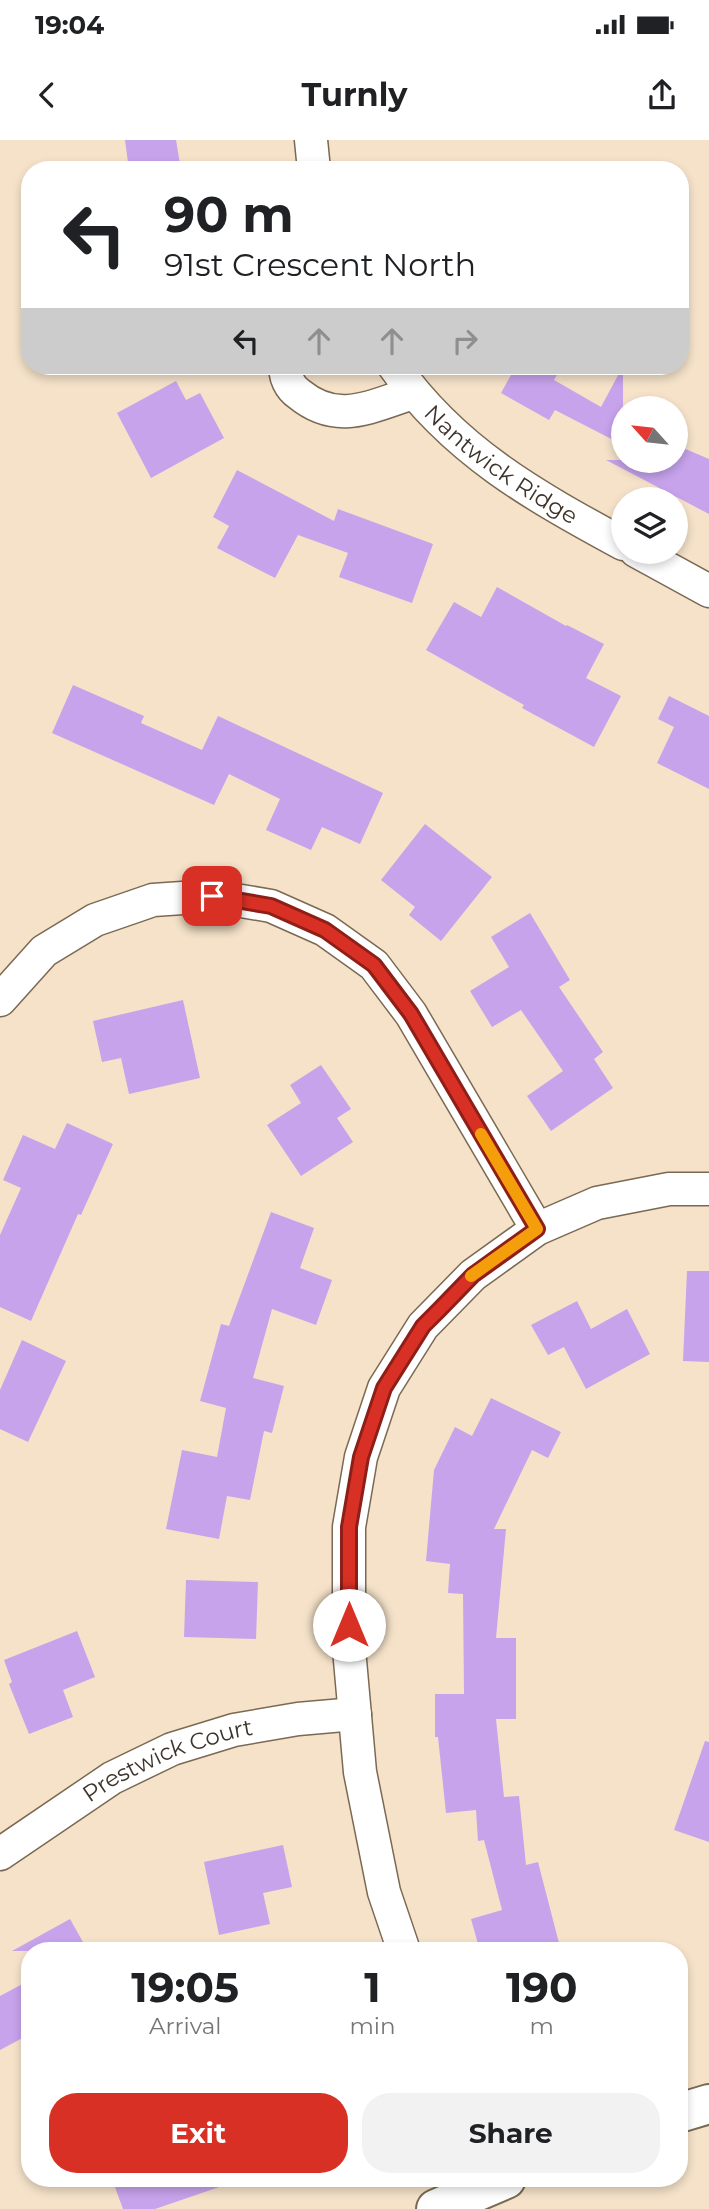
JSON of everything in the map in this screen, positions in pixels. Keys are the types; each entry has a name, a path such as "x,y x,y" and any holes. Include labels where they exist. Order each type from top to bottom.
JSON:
{"street":[{"path":"311,140 313,161"},
{"path":"285,375 295,392 316,407 341,413 358,411 413,393"},
{"name":"Nantwick Ridge","path":"400,375 413,393 459,440 510,479 611,537"},
{"path":"660,564 709,591"},
{"path":"0,1000 44,951 95,920 153,900 212,896 271,906 325,930 374,965 411,1014 537,1229"},
{"path":"401,1942 381,1879 360,1772 349,1649 349,1527 361,1457 384,1388 423,1326 473,1275 537,1229 597,1203 669,1189 709,1189"},
{"name":"Prestwick Court","path":"0,1854 112,1779 172,1749 234,1730 298,1719 355,1714"},
{"path":"688,2110 709,2104"},
{"path":"436,2209 482,2187"}],"building":[{"path":"125,140 176,140 180,161 128,161"},
{"path":"511,375 557,375 554,380 601,407 618,375 623,375 623,396 611,396 611,439 555,410 549,420 501,393"},
{"path":"176,381 186,400 200,393 224,438 151,478 117,413"},
{"path":"688,450 709,459 709,514 688,503 688,487 658,487 631,473 688,473"},
{"path":"237,470 334,521 338,509 433,544 412,603 339,577 348,553 298,535 275,578 217,548 229,526 213,517"},
{"path":"497,587 604,644 586,678 621,696 594,747 522,708 524,705 426,650 454,602 481,617"},
{"path":"73,685 144,716 141,723 202,750 218,716 383,793 360,844 322,827 311,850 266,830 280,799 229,774 214,805 52,733"},
{"path":"669,696 709,716 709,789 657,763 674,727 658,719"},
{"path":"425,824 492,877 441,941 409,915 415,907 381,880"},
{"path":"530,913 570,980 559,987 603,1052 594,1059 613,1088 551,1131 527,1096 563,1071 521,1010 492,1027 470,991 509,967 491,937"},
{"path":"183,1000 200,1078 129,1094 121,1058 102,1062 93,1021"},
{"path":"321,1065 351,1109 337,1118 353,1142 301,1176 267,1125 301,1103 290,1085"},
{"path":"67,1123 113,1144 81,1215 78,1214 31,1321 0,1307 0,1235 21,1188 3,1180 23,1135 55,1149"},
{"path":"271,1212 314,1228 300,1268 332,1280 316,1325 272,1309 253,1378 284,1386 272,1433 264,1431 250,1500 227,1496 219,1539 166,1529 182,1450 217,1457 226,1408 200,1401 221,1324 229,1326"},
{"path":"687,1271 709,1271 709,1362 683,1361"},
{"path":"577,1301 591,1329 627,1309 650,1354 586,1389 564,1347 548,1355 531,1325"},
{"path":"22,1340 66,1361 28,1442 0,1429 0,1390"},
{"path":"491,1398 561,1432 548,1458 532,1450 494,1529 506,1529 496,1638 516,1638 516,1719 496,1719 504,1797 519,1796 526,1865 538,1862 559,1942 477,1942 471,1919 502,1910 484,1840 478,1841 476,1810 446,1813 438,1737 435,1737 435,1694 464,1694 463,1594 448,1593 450,1564 426,1561 434,1470 455,1427 472,1436"},
{"path":"186,1580 258,1582 256,1639 184,1637"},
{"path":"77,1631 95,1677 63,1690 73,1717 29,1734 9,1684 12,1682 4,1660"},
{"path":"705,1741 709,1742 709,1842 674,1830"},
{"path":"283,1845 292,1887 263,1893 270,1924 219,1935 204,1862"},
{"path":"70,1919 83,1942 28,1942"},
{"path":"21,1985 21,2039 0,2050 0,1996"},
{"path":"115,2187 219,2187 155,2209 123,2209"}],"slow traffic":[{"path":"471,1276 537,1229 481,1134"}],"route":[{"path":"212,896 271,906 325,930 374,965 411,1014 537,1229 473,1275 423,1326 384,1388 361,1457 349,1527 349,1625"}]}
